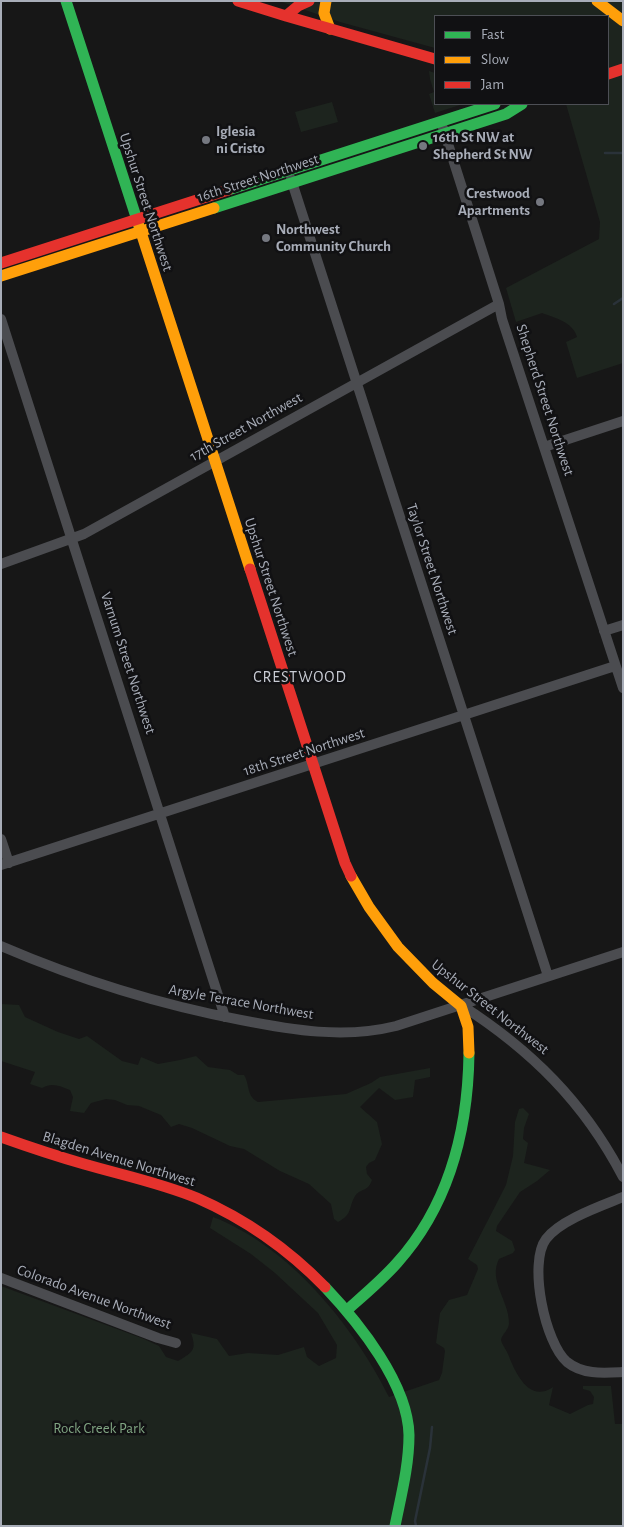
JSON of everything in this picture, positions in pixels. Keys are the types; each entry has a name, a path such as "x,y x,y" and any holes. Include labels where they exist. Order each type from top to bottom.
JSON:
{"main road":[{"name":"Upshur Street Northwest","path":"66,1 345,864 366,905 387,934 434,984 460,1005"},
{"path":"238,1 434,59"},
{"path":"286,16 298,6 309,1"},
{"path":"326,1 324,13 330,29"},
{"path":"598,1 623,21"},
{"path":"609,74 623,69"},
{"name":"16th Street Northwest","path":"1,263 492,105"},
{"name":"16th Street Northwest","path":"1,276 506,114 520,105"},
{"path":"347,1310 378,1283 408,1251 432,1214 450,1176 461,1143 468,1098 469,1056 467,1023 460,1005"},
{"name":"Blagden Avenue Northwest","path":"1,1137 83,1164 159,1184 210,1204 245,1223 270,1240 300,1264 347,1310 384,1363 398,1388 406,1410 408,1452 394,1526"}],"street":[{"name":"Shepherd Street Northwest","path":"441,120 499,304 502,319 623,688"},
{"name":"Taylor Street Northwest","path":"288,170 548,976"},
{"name":"17th Street Northwest","path":"1,564 72,540 499,304"},
{"name":"Varnum Street Northwest","path":"1,319 225,1017"},
{"path":"544,447 623,421"},
{"path":"604,631 623,625"},
{"name":"18th Street Northwest","path":"5,864 616,666"},
{"path":"1,839 5,864"},
{"name":"Argyle Terrace Northwest","path":"1,946 46,965 116,990 163,1003 277,1027 311,1031 358,1032 388,1028 623,952"},
{"name":"Upshur Street Northwest","path":"460,1005 512,1041 553,1078 584,1114 623,1177"},
{"path":"623,1197 567,1222 555,1230 543,1244 538,1259 541,1293 551,1336 556,1348 571,1365 585,1371 623,1372"},
{"name":"Colorado Avenue Northwest","path":"1,1278 158,1338 176,1343"}],"green space":[{"path":"279,1 623,1 623,363 577,378 566,342 577,337 572,328 563,321 542,313 516,322 506,288 599,239 600,222 566,105 609,105 609,15 434,15 434,48 340,22"},
{"path":"429,71 434,73 434,92"},
{"path":"434,92 434,105 460,105 435,113 429,94"},
{"path":"332,102 338,122 301,132 295,112"},
{"path":"1,1004 19,1005 25,1017 58,1032 79,1039 87,1036 122,1061 138,1065 141,1057 158,1064 196,1056 208,1067 230,1070 238,1075 244,1075 252,1097 258,1102 346,1094 380,1077 430,1068 430,1077 415,1080 413,1097 395,1100 379,1088 360,1107 377,1122 382,1144 375,1160 366,1167 367,1174 372,1180 370,1184 355,1196 348,1213 338,1222 334,1219 331,1204 309,1184 280,1171 244,1149 230,1146 179,1124 171,1127 161,1115 139,1106 127,1105 115,1100 106,1099 91,1103 84,1113 70,1111 73,1097 70,1090 56,1085 42,1088 30,1084 35,1072 1,1061"},
{"name":"Rock Creek Park","path":"523,1108 529,1114 524,1128 523,1139 528,1143 524,1163 550,1170 520,1192 497,1226 496,1231 512,1241 515,1250 513,1253 499,1259 496,1267 497,1283 506,1306 509,1323 501,1340 524,1384 537,1392 553,1387 549,1405 570,1414 593,1404 594,1397 590,1391 583,1389 583,1386 611,1386 615,1424 623,1424 623,1526 1,1526 1,1286 144,1339 159,1346 166,1357 178,1361 192,1350 194,1343 191,1333 217,1339 229,1356 248,1353 278,1355 304,1347 307,1357 319,1366 336,1358 337,1345 318,1313 275,1273 251,1254 210,1228 213,1217 241,1230 268,1247 316,1291 338,1316 357,1343 375,1370 389,1397 439,1380 442,1373 445,1351 444,1348 436,1343 440,1313 449,1300 467,1295 478,1269 477,1265 468,1259 506,1185 513,1156 515,1122 519,1109"}],"waterway":[{"path":"605,153 623,153"},
{"path":"614,304 623,298"},
{"path":"416,1526 415,1521 430,1448 432,1427"}],"traffic: fast":[{"path":"66,1 139,226"},
{"path":"228,190 492,105"},
{"path":"214,208 506,114 520,105"},
{"path":"347,1310 397,1263 415,1240 443,1191 460,1138 468,1082 469,1053"},
{"path":"325,1287 352,1318 379,1355 391,1375 406,1415 409,1435 408,1458 395,1526"}],"traffic: slow":[{"path":"326,1 324,13 330,29"},
{"path":"597,1 623,21"},
{"path":"1,276 214,208"},
{"path":"139,226 250,569"},
{"path":"351,876 369,907 398,947 433,983 461,1006 468,1027 469,1053"}],"traffic: jam":[{"path":"238,1 286,16"},
{"path":"309,1 298,6 286,16 434,59"},
{"path":"609,74 623,69"},
{"path":"1,263 228,190"},
{"path":"250,569 345,863 351,876"},
{"path":"1,1137 74,1161 170,1188 215,1206 266,1236 297,1260 325,1287"}],"place":[{"name":"Iglesia ni Cristo","path":"206,140"},
{"name":"16th St NW at Shepherd St NW","path":"423,146"},
{"name":"Crestwood Apartments","path":"540,202"},
{"name":"Northwest Community Church","path":"266,238"}],"district":[{"name":"CRESTWOOD","path":"300,677"}]}
